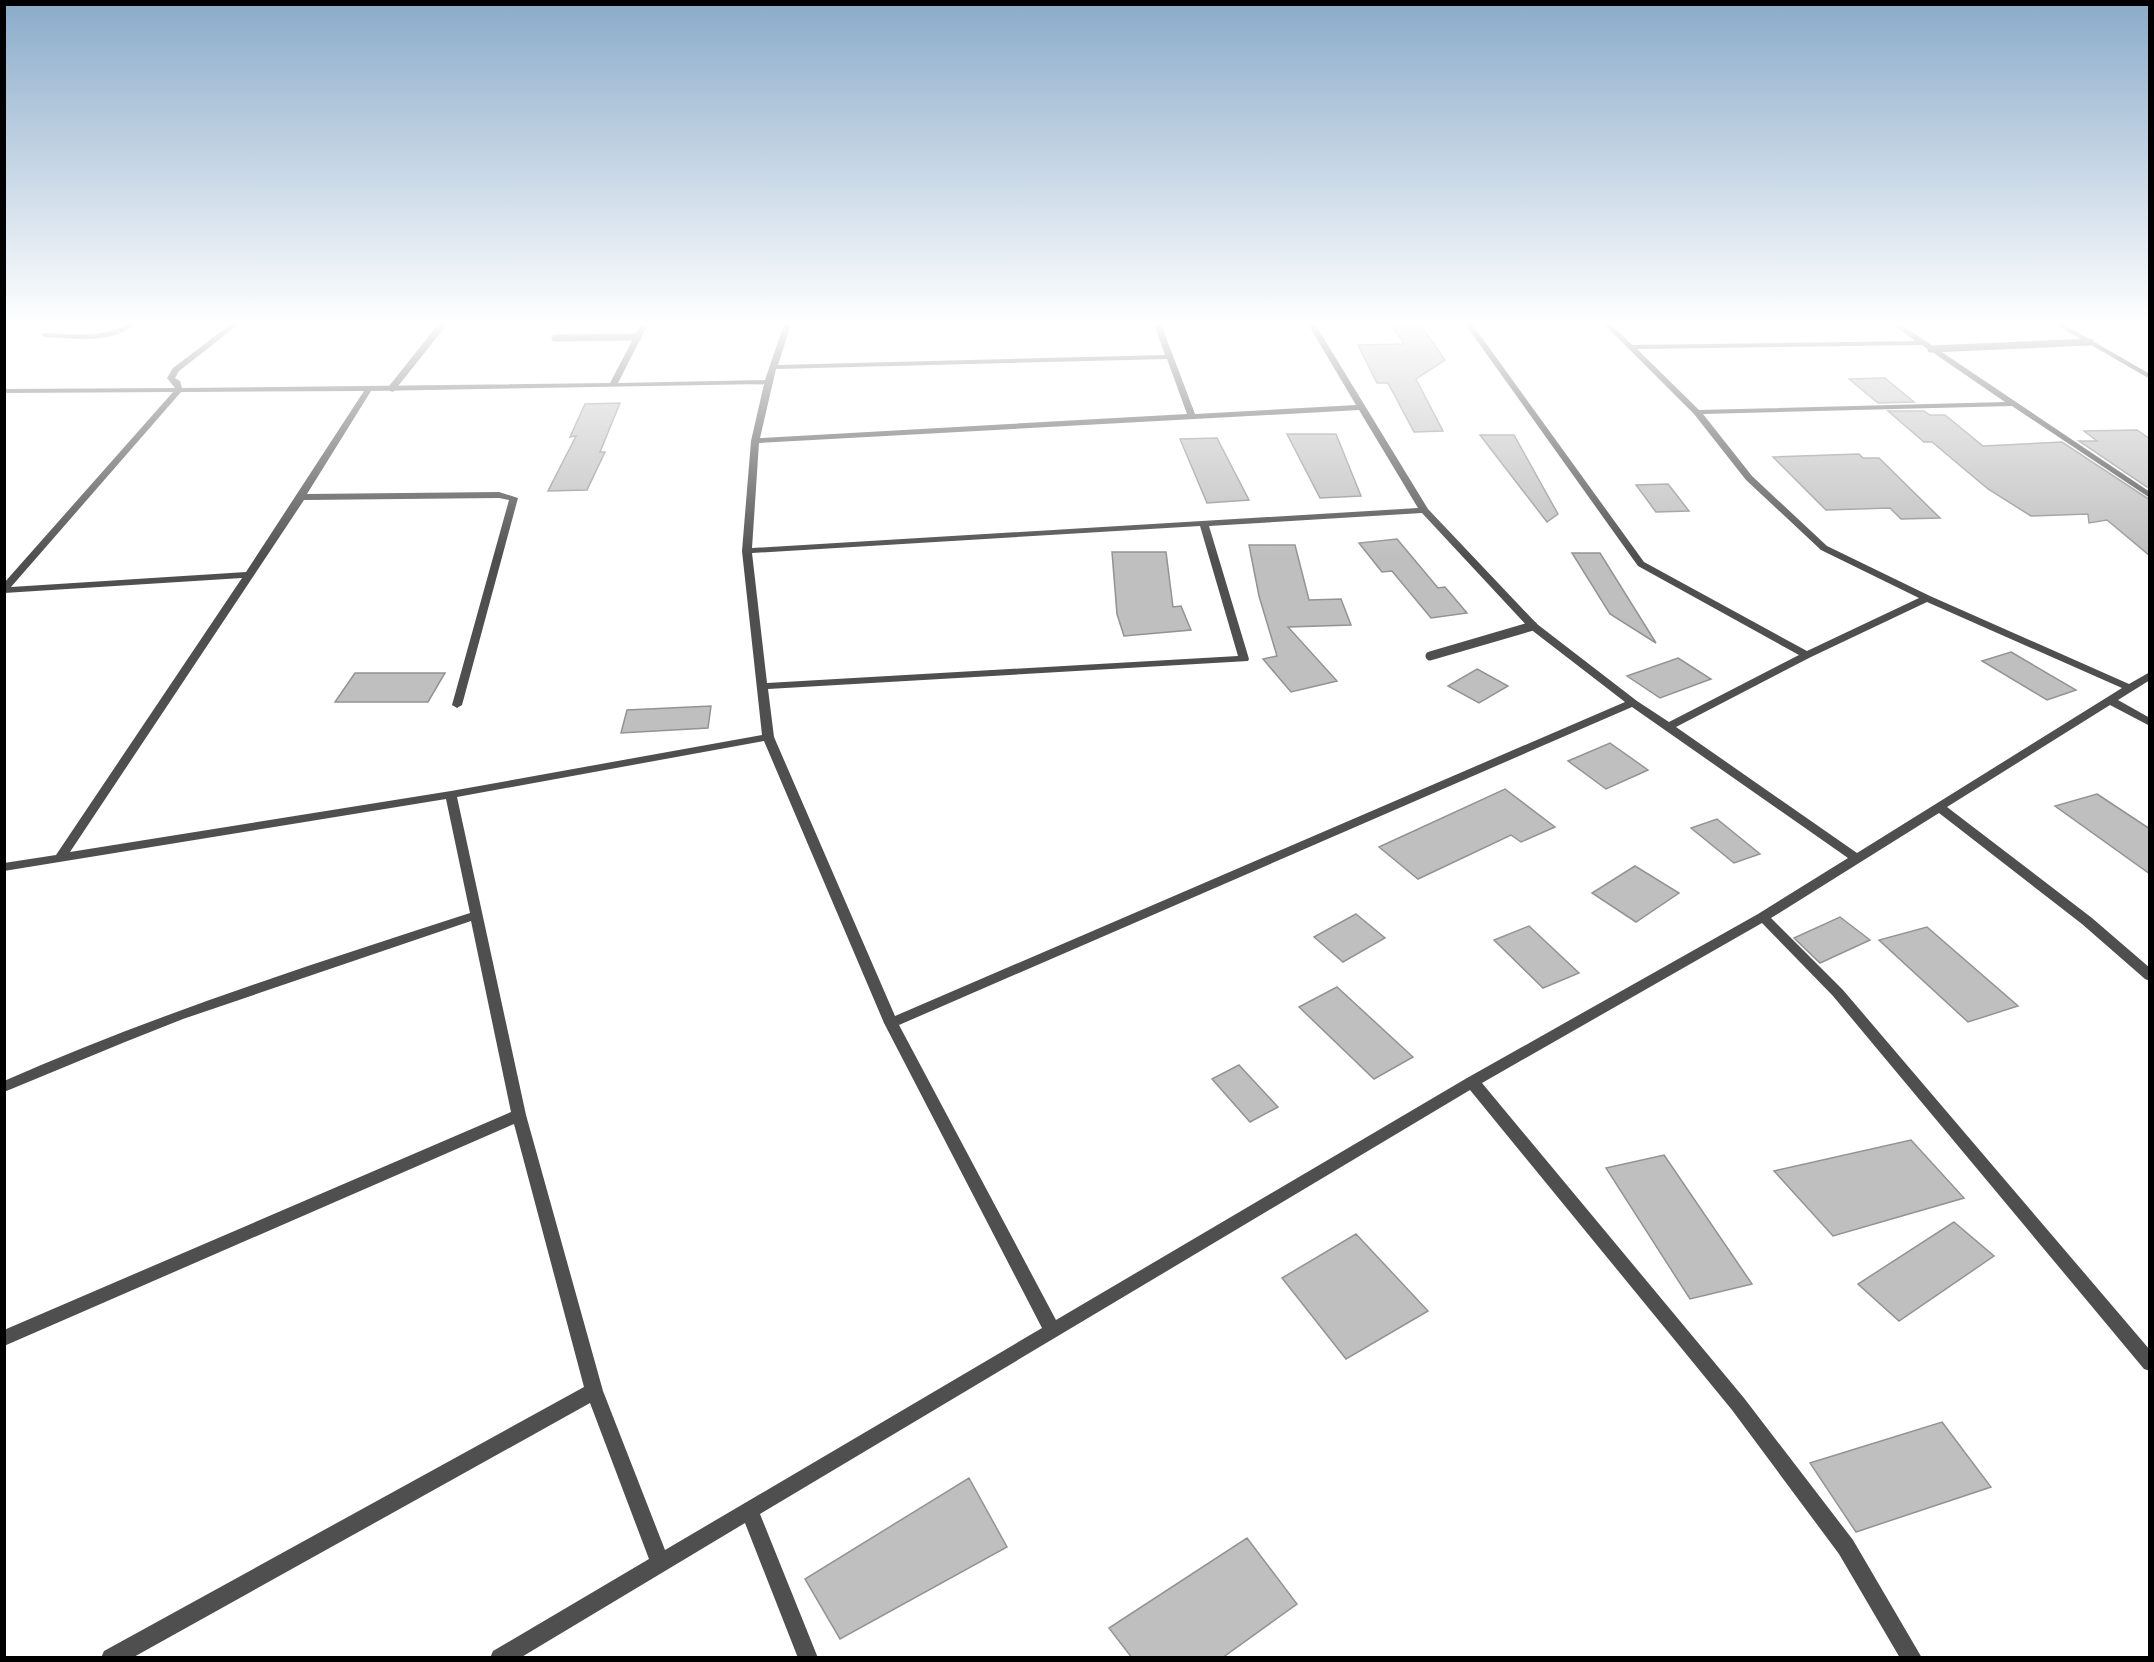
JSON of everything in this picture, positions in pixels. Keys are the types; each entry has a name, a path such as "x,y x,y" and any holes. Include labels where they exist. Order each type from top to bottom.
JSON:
{"street":[{"path":"4,590 169,402"},
{"path":"61,857 301,497 361,402"},
{"path":"764,402 755,441 747,551 768,736 891,1023 1052,1330"},
{"path":"1186,402 1192,416"},
{"path":"1359,402 1424,510 1533,626 1633,703 1857,859"},
{"path":"1524,402 1641,564 1807,655"},
{"path":"1687,402 1749,478 1824,548 1927,598 2130,688"},
{"path":"2008,402 2150,496"},
{"path":"1697,412 2012,404"},
{"path":"755,441 1362,407"},
{"path":"301,497 499,495 513,498 457,705"},
{"path":"747,551 1424,510"},
{"path":"762,686 1244,659 1204,523"},
{"path":"4,590 247,575"},
{"path":"1668,727 1807,655 1927,598"},
{"path":"500,1658 1472,1082 1763,917 2150,675"},
{"path":"2110,700 2150,723"},
{"path":"891,1023 1633,703"},
{"path":"4,867 451,795 768,736"},
{"path":"451,795 519,1115 594,1391 660,1563"},
{"path":"1939,807 2087,921 2150,976"},
{"path":"4,1087 63,1060 205,1006 476,915"},
{"path":"1763,917 1838,993 2150,1363"},
{"path":"1472,1082 1738,1404 1846,1546 1912,1658"},
{"path":"4,1338 519,1115"},
{"path":"111,1658 594,1391"},
{"path":"750,1510 808,1658"}],"lane":[{"path":"1430,656 1533,626"}],"building":[{"path":"1398,402 1428,402 1443,431 1414,432"},
{"path":"1876,402 1914,402 1878,403"},
{"path":"620,403 600,452 605,452 587,490 548,491 576,436 570,437 585,404"},
{"path":"1888,411 1924,411 1930,415 1945,415 1983,446 2062,442 2150,500 2150,556 2107,520 2089,523 2088,514 2031,516 1988,489 1932,442 1924,442"},
{"path":"2137,430 2150,439 2150,489 2079,441 2097,441 2084,431"},
{"path":"1287,434 1336,434 1361,496 1320,498"},
{"path":"1480,435 1514,435 1558,514 1547,522"},
{"path":"1217,438 1249,500 1207,503 1180,439"},
{"path":"1859,454 1863,458 1879,458 1940,518 1901,519 1890,508 1826,510 1773,457"},
{"path":"1668,484 1689,511 1656,512 1636,485"},
{"path":"1397,539 1438,588 1445,587 1467,613 1431,618 1392,571 1382,572 1359,543"},
{"path":"1249,545 1295,545 1309,600 1341,599 1351,625 1288,627 1337,681 1291,692 1263,659 1277,656 1259,596"},
{"path":"1112,552 1166,552 1173,607 1181,606 1191,630 1124,636 1117,614"},
{"path":"1572,553 1600,553 1656,643 1610,614"},
{"path":"2011,652 2076,690 2047,700 1982,661"},
{"path":"1678,658 1711,679 1660,698 1627,676"},
{"path":"1477,669 1508,686 1479,703 1448,686"},
{"path":"355,673 445,673 428,702 335,702"},
{"path":"711,706 708,728 621,733 627,710"},
{"path":"1610,743 1648,770 1606,789 1568,761"},
{"path":"1505,789 1555,827 1521,842 1511,835 1418,879 1379,847"},
{"path":"2097,794 2150,829 2150,874 2055,806"},
{"path":"1717,819 1760,854 1734,863 1691,828"},
{"path":"1635,866 1679,893 1636,922 1592,893"},
{"path":"1356,914 1385,938 1343,962 1314,937"},
{"path":"1840,917 1870,940 1820,963 1794,938"},
{"path":"1529,926 1579,973 1543,988 1494,940"},
{"path":"1927,927 2018,1006 1968,1022 1879,940"},
{"path":"1337,987 1413,1057 1374,1079 1299,1007"},
{"path":"1239,1065 1278,1107 1250,1122 1212,1079"},
{"path":"1911,1140 1964,1198 1833,1236 1774,1171"},
{"path":"1664,1155 1752,1284 1690,1299 1606,1168"},
{"path":"1954,1222 1994,1256 1899,1321 1858,1284"},
{"path":"1356,1234 1428,1311 1346,1359 1282,1278"},
{"path":"1942,1422 1991,1487 1856,1532 1810,1463"},
{"path":"969,1478 1007,1547 840,1639 805,1579"},
{"path":"1247,1538 1297,1604 1222,1658 1132,1658 1109,1628"}]}
